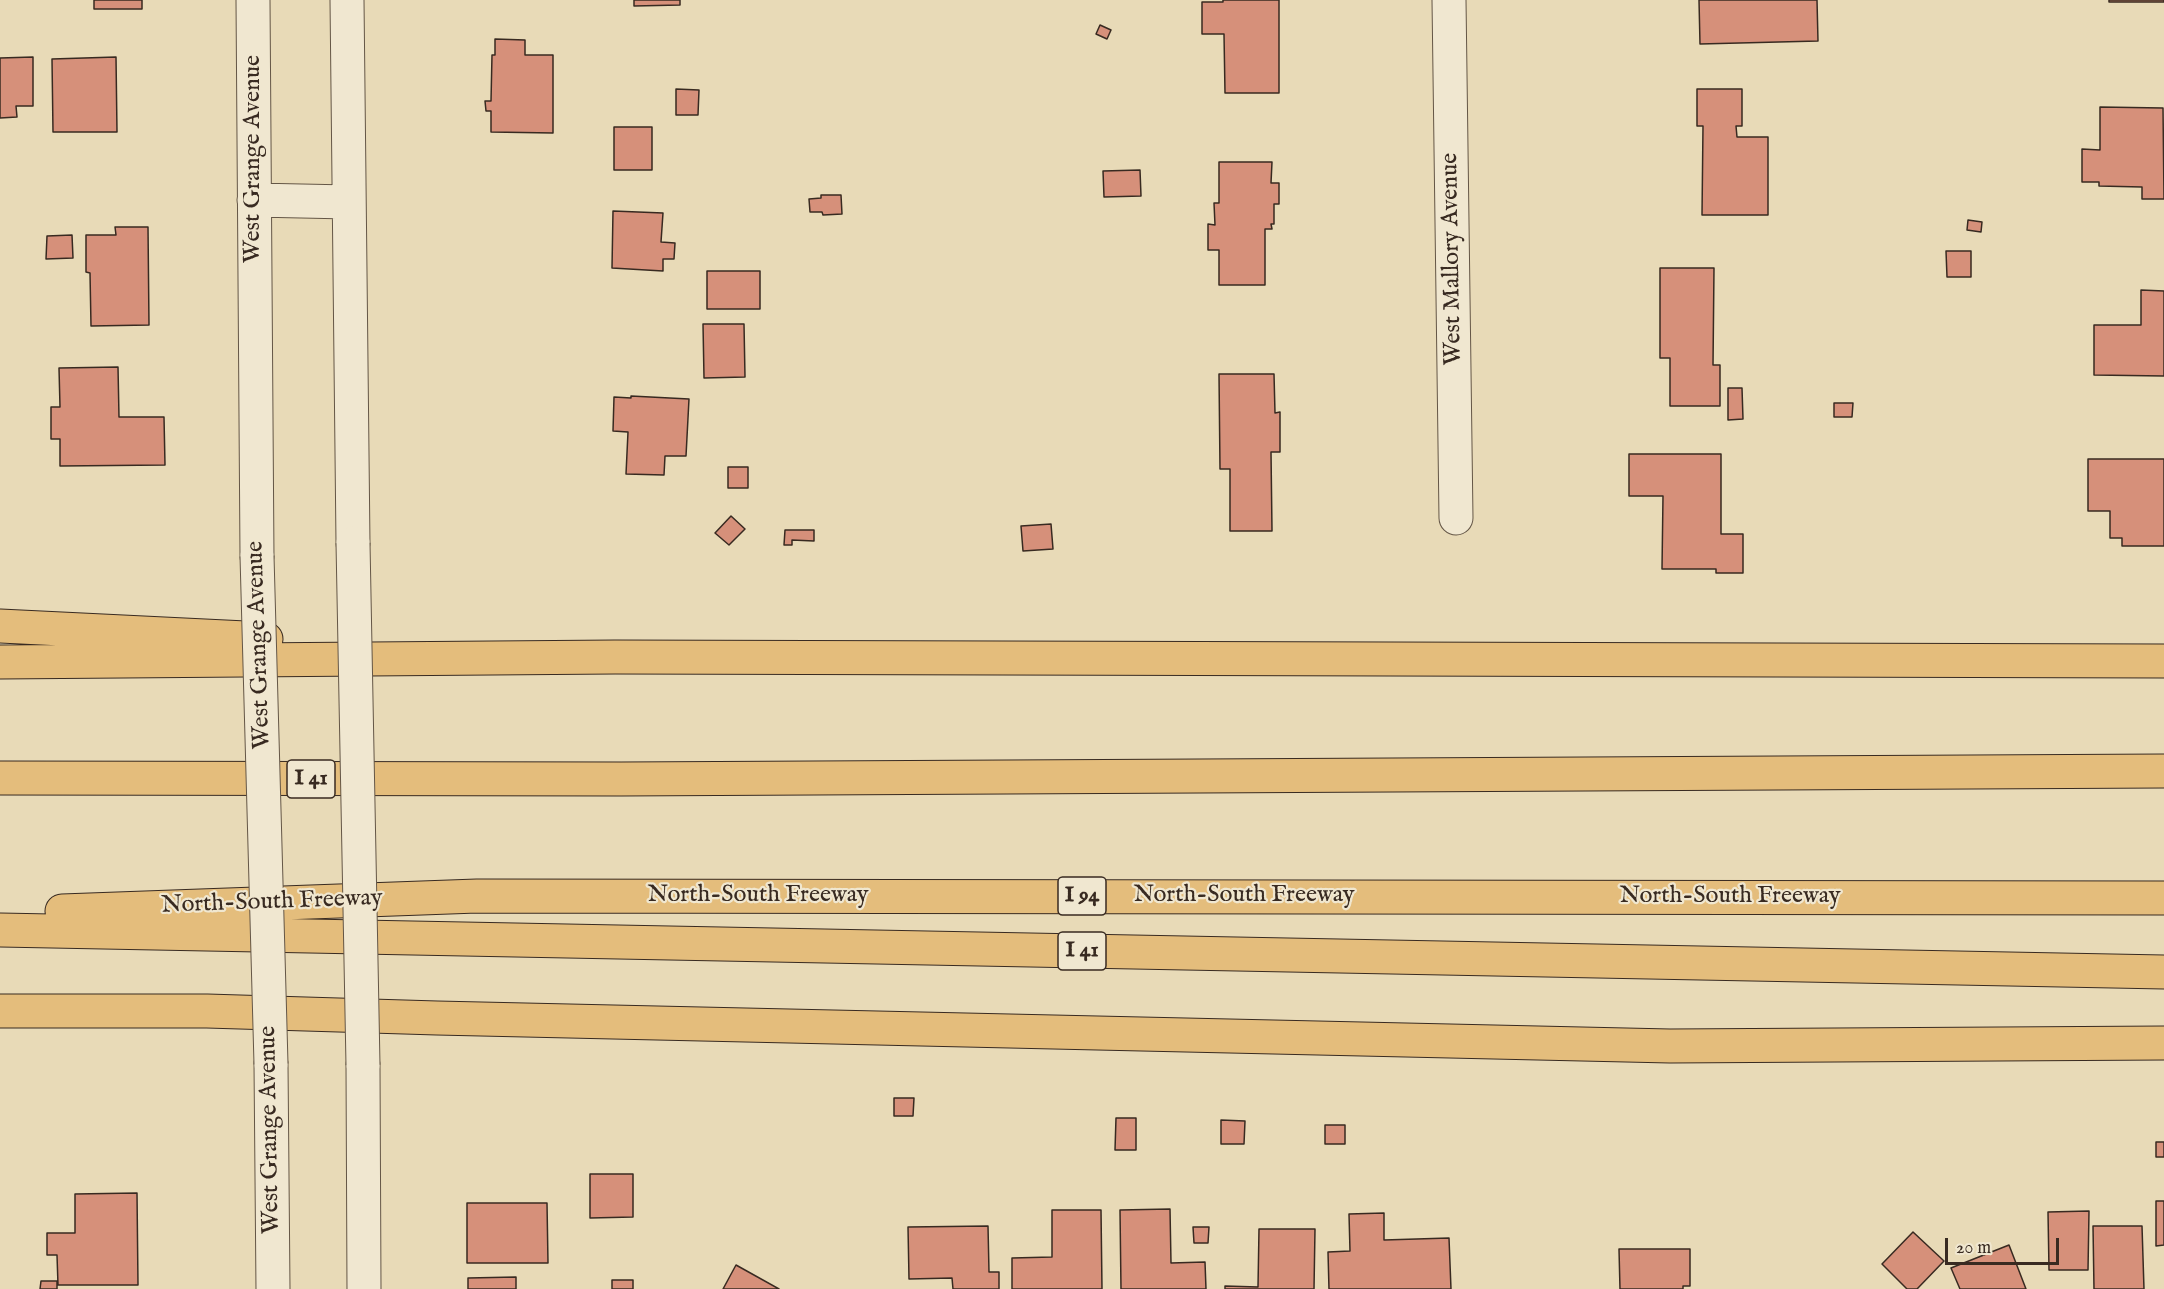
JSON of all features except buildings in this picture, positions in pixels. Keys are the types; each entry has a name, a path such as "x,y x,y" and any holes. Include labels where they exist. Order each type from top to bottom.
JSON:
{"highway":[{"path":"0,626 615,657"},
{"path":"0,662 615,657 2164,661"},
{"name":"I 41","path":"0,778 645,779 2164,771"},
{"name":"North-South Freeway","path":"0,913 477,896 2164,898"},
{"name":"I 41","path":"0,930 2164,972"},
{"path":"0,1011 207,1011 449,1019 1670,1046 2164,1043"}],"street":[{"name":"West Grange Avenue","path":"253,0 257,556 271,1064 273,1289"},
{"path":"347,0 353,543 363,1065 364,1289"},
{"name":"West Mallory Avenue","path":"1449,0 1456,518"},
{"path":"254,200 349,202"}]}
